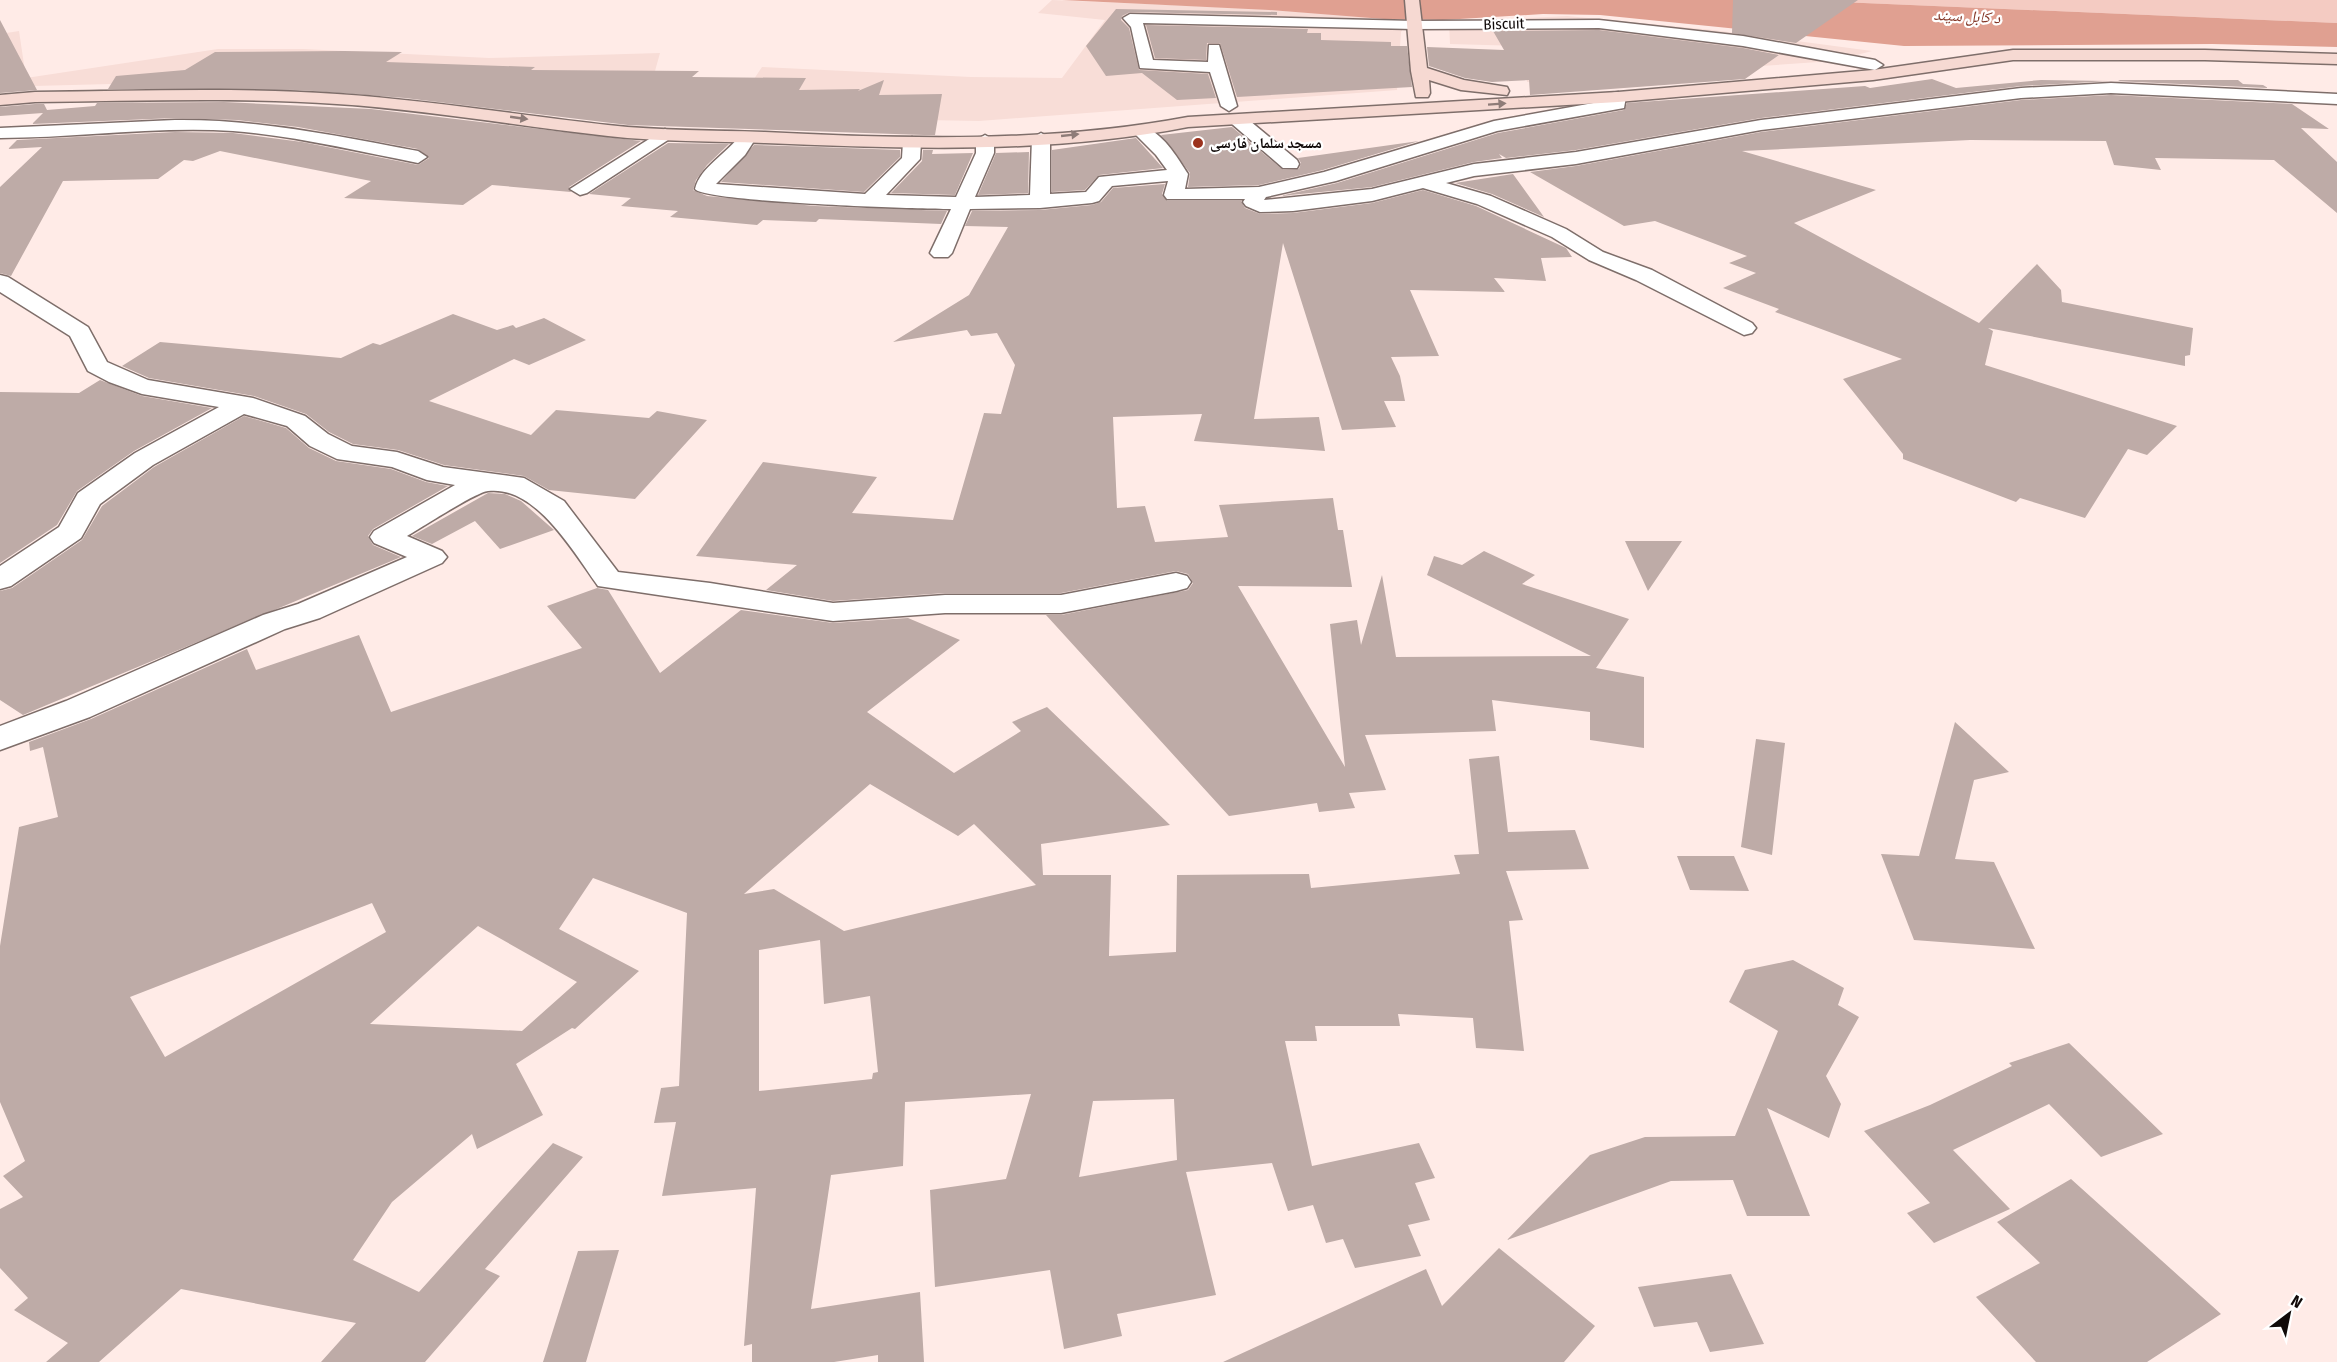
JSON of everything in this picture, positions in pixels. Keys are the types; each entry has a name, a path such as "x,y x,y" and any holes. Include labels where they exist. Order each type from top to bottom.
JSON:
{"main road":[{"path":"1412,0 1423,95 1439,108"},
{"path":"1419,71 1471,87 1504,91 1875,65 2001,49 2197,50 2337,57"},
{"path":"0,92 74,86 267,84 367,89 635,119 720,124 934,129 1233,113 1439,108 1618,96 1883,74 2013,55 2337,57"},
{"path":"0,100 35,97 172,96 329,99 665,134 912,142 1041,138 1141,131 1233,113 1423,95"}],"street":[{"name":"Biscuit","path":"1216,67 1146,65 1138,26 1130,18 1599,24 1743,41 1875,65"},
{"path":"1214,48 1216,67 1233,113 1290,164"},
{"path":"1259,193 1253,202 1260,206 1293,205 1372,195 1474,170 1576,158 1761,125 2021,93 2110,88 2337,99"},
{"path":"1141,131 1163,152 1179,174 1174,195 1259,193 1329,177 1494,126 1618,104 1618,96"},
{"path":"0,133 41,133 130,126 232,126 275,131 418,157"},
{"path":"580,189 665,134"},
{"path":"747,138 739,151 707,179 705,189 869,201 965,204 1040,202 1092,197 1106,181 1179,174"},
{"path":"1040,202 1041,138"},
{"path":"941,253 965,204 985,153 985,140"},
{"path":"869,201 911,159 912,142"},
{"path":"1423,182 1484,200 1559,233 1596,256 1644,275 1744,328"},
{"path":"0,282 80,332 97,366 142,387 244,403 252,408 296,421 320,440 346,453 397,460 437,474 481,482 514,484 554,507 609,580 710,592 834,612 945,604 1061,604 1176,582"},
{"path":"0,580 71,532 88,499 144,459 244,403"},
{"path":"0,739 78,709 274,622 309,611 432,557 384,537 481,482"}],"shaded area":[{"path":"1052,0 1240,8 1409,19 1401,32 1397,90 979,121 711,116 267,80 33,86 26,78 218,49 303,49 489,58 660,53 655,71 692,76 690,84 750,85 762,67 971,77 1062,78 1105,20 1038,13"},
{"path":"1793,0 2337,0 2337,23"},
{"path":"1567,16 1713,30 1872,51 1833,61 1527,82 1522,46 1450,44 1449,22"},
{"path":"19,31 26,78 17,90 0,92 0,34"}],"water":[{"name":"د کابل سيند","path":"1062,0 1793,0 2337,23 2337,47 2212,44 1904,46 1600,15 1543,14 1443,20 1384,19 1269,10"}],"building":[{"path":"1733,0 1858,0 1796,43 1732,33"},
{"path":"1116,9 1277,12 1277,15 1130,12 1122,16 1121,20 1129,28 1139,70 1208,74 1216,98 1177,100 1142,73 1106,76 1086,46"},
{"path":"0,20 37,90 0,93"},
{"path":"1146,25 1308,29 1307,33 1321,33 1321,40 1391,42 1391,46 1407,46 1412,87 1237,97 1220,43 1207,43 1206,60 1155,58"},
{"path":"1599,30 1743,48 1779,55 1745,79 1530,95 1529,80 1492,82 1465,78 1429,66 1427,47 1504,50 1493,31"},
{"path":"215,52 402,52 386,62 535,67 531,70 699,71 692,77 806,78 799,90 860,89 858,91 884,80 879,95 942,94 935,135 924,135 628,125 405,98 300,90 108,89 116,76 185,70"},
{"path":"1932,79 1956,88 2041,80 2109,81 2021,86 1761,118 1576,150 1506,158 1499,154 1502,158 1474,162 1372,187 1280,196 1337,183 1498,133 1624,110 1627,103 1865,86 1870,88"},
{"path":"2118,80 2238,80 2243,84 2263,85 2268,88 2114,81 2120,81"},
{"path":"2111,95 2292,104 2329,129 2301,128 2337,162 2337,213 2274,160 2155,158 2161,170 2114,165 2106,141 1970,140 1742,151 1876,190 1794,223 1979,323 2037,264 2061,290 2062,302 2193,328 2190,355 2185,356 2185,366 1988,328 1993,331 1985,365 2177,426 2147,455 2128,449 2085,518 2020,498 2016,502 1903,459 1903,454 1843,379 1902,359 1775,312 1779,309 1723,288 1756,273 1729,263 1747,256 1655,221 1624,226 1530,172 1576,166 1761,132 2021,100"},
{"path":"224,102 371,109 641,141 569,187 571,192 492,185 463,205 344,198 371,181 220,151 193,161 184,160 158,179 63,181 11,276 0,273 0,187 42,147 8,149 17,140 175,132 233,133 302,142 418,165 429,158 418,149 298,127 237,120 175,118 32,124 43,113 0,116 0,107 35,104 44,104 47,110 95,106 97,103"},
{"path":"1232,127 1283,170 1299,169 1301,163 1298,158 1419,141 1323,170 1259,185 1188,187 1190,173 1161,135"},
{"path":"1136,138 1163,168 1099,175 1085,190 1052,192 1052,150"},
{"path":"668,143 729,144 707,165 696,180 693,190 707,196 815,206 947,211 941,224 819,219 816,222 763,220 757,225 670,217 678,211 621,206 631,198 589,194"},
{"path":"754,145 900,150 900,157 864,192 721,182"},
{"path":"923,150 933,150 932,154 973,153 955,195 891,193 922,161"},
{"path":"1029,152 1028,193 978,195 996,153"},
{"path":"1513,174 1544,217 1492,194 1455,183"},
{"path":"1165,184 1162,194 1167,201 1241,201 1245,208 1260,214 1293,213 1372,203 1423,190 1476,206 1566,248 1572,257 1541,258 1546,281 1494,278 1505,292 1410,290 1439,356 1391,357 1400,376 1405,401 1384,401 1396,427 1342,430 1283,243 1254,419 1319,417 1325,451 1194,441 1202,414 1113,417 1117,508 1145,506 1155,542 1228,537 1219,505 1333,498 1338,530 1343,530 1352,587 1238,586 1345,767 1330,624 1357,620 1361,645 1382,575 1396,657 1591,656 1427,575 1434,556 1462,565 1484,551 1535,575 1522,584 1629,619 1596,668 1644,677 1644,748 1590,740 1590,712 1492,700 1496,731 1365,735 1386,790 1349,793 1355,808 1319,812 1317,803 1229,816 1046,615 1061,615 1188,590 1193,583 1188,574 1176,571 1061,593 945,593 833,601 766,590 797,565 696,556 763,462 877,477 852,513 953,520 984,413 1001,414 1015,365 997,333 971,336 967,330 893,342 969,295 1008,227 965,226 972,211 1040,210 1092,205 1101,202 1113,188"},
{"path":"453,314 497,330 513,325 516,328 544,318 586,340 529,365 514,359 429,401 531,435 556,410 649,418 657,411 707,420 635,499 549,490 524,476 444,465 398,450 353,444 329,432 306,414 254,396 149,378 122,366 160,342 341,358 373,343 380,345"},
{"path":"100,380 142,396 212,408 134,451 77,491 57,525 0,563 0,392 79,393"},
{"path":"244,416 286,428 309,448 336,461 391,469 426,482 448,486 373,529 368,536 373,545 401,557 23,715 0,700 0,591 12,588 82,540 102,506 154,467"},
{"path":"488,493 505,494 521,501 554,530 500,549 475,521 432,544 412,536"},
{"path":"1625,541 1682,541 1648,591"},
{"path":"597,588 608,590 660,673 741,610 833,623 908,618 960,640 867,712 954,773 1021,731 1012,722 1047,707 1170,825 1041,844 1043,875 1111,875 1109,956 1176,952 1177,875 1309,874 1311,888 1460,874 1454,855 1479,854 1469,759 1499,756 1508,832 1575,830 1589,869 1506,871 1523,920 1509,921 1524,1051 1476,1048 1473,1018 1398,1014 1400,1026 1315,1026 1317,1041 1285,1041 1312,1166 1419,1143 1435,1178 1415,1183 1430,1220 1408,1225 1421,1256 1355,1268 1343,1239 1326,1243 1313,1205 1288,1211 1272,1163 1186,1172 1216,1295 1117,1314 1122,1336 1064,1349 1050,1270 935,1287 930,1190 1006,1179 1031,1094 905,1102 903,1166 831,1175 811,1309 920,1292 924,1362 878,1362 878,1355 834,1362 752,1362 752,1344 744,1346 756,1188 662,1196 676,1122 654,1123 661,1088 679,1086 687,913 593,878 559,929 639,971 575,1029 572,1028 516,1064 543,1115 477,1149 472,1134 392,1202 353,1260 419,1292 553,1143 583,1157 485,1269 500,1276 425,1362 321,1362 356,1323 181,1289 99,1362 46,1362 68,1343 14,1310 28,1298 0,1268 0,1209 23,1197 3,1176 25,1161 0,1102 0,946 19,827 58,817 43,747 30,751 29,742 91,719 247,649 256,670 359,635 391,712 582,648 547,606","holes":["870,784 958,836 974,824 1036,885 844,931 774,889 744,894","372,903 386,932 165,1057 130,997","478,926 577,982 522,1031 370,1024","820,940 824,1004 870,996 878,1072 873,1073 872,1079 759,1091 759,950","1174,1099 1177,1160 1079,1177 1093,1101"]},
{"path":"1955,722 2009,772 1974,780 1955,859 1994,862 2035,949 1914,940 1881,854 1919,856"},
{"path":"1756,739 1785,743 1772,855 1741,847"},
{"path":"1677,856 1734,856 1749,891 1690,890"},
{"path":"1793,960 1844,988 1838,1005 1859,1017 1826,1076 1841,1104 1829,1138 1767,1108 1810,1216 1747,1216 1733,1180 1671,1181 1507,1240 1590,1155 1645,1137 1735,1136 1778,1031 1729,1002 1745,970"},
{"path":"2069,1043 2163,1134 2101,1157 2049,1104 1953,1150 2010,1209 1934,1243 1907,1213 1930,1203 1864,1131 1930,1105 2012,1066 2009,1063"},
{"path":"2071,1179 2221,1314 2147,1362 2036,1362 1976,1297 2040,1263 1997,1222"},
{"path":"1499,1248 1595,1326 1564,1362 1223,1362 1426,1269 1442,1306"},
{"path":"619,1250 586,1362 543,1362 578,1251"},
{"path":"1731,1274 1764,1344 1710,1352 1697,1322 1654,1327 1638,1287"}],"place":[{"name":"مسجد سلمان فارسی","path":"1198,143"}]}
